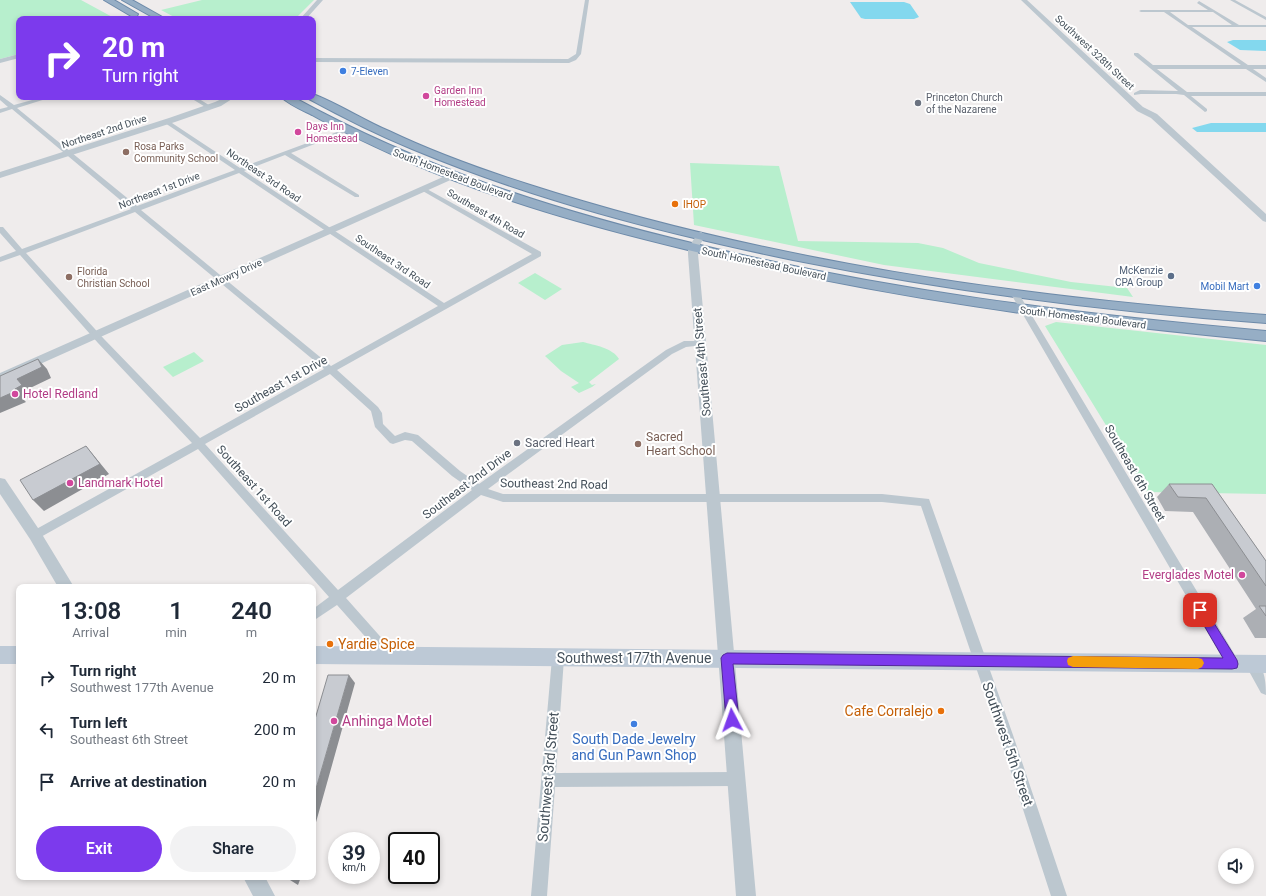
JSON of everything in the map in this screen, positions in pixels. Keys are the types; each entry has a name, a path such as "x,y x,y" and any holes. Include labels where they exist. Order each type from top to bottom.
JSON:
{"highway":[{"path":"108,0 137,16"},
{"path":"126,0 156,16"},
{"name":"South Homestead Boulevard","path":"316,99 391,136 462,165 545,193 605,211 701,235 846,266 1015,294 1137,308 1266,320"},
{"name":"South Homestead Boulevard","path":"292,100 347,130 452,176 562,212 694,248 851,282 1025,310 1144,325 1266,336"},
{"path":"381,146 400,146 448,165 462,165"},
{"path":"452,176 471,175 523,192 545,193"}],"main road":[{"path":"0,655 16,655"},
{"name":"Southwest 177th Avenue","path":"316,655 980,660 1250,664"}],"street":[{"path":"306,16 320,0"},
{"path":"316,60 561,62 574,59 578,54 587,0"},
{"name":"Southwest 328th Street","path":"1024,0 1140,109 1154,116 1266,219"},
{"name":"Southwest 328th Street","path":"1033,0 1083,46"},
{"path":"1232,0 1266,19"},
{"path":"1199,2 1238,26"},
{"path":"1141,11 1215,11"},
{"path":"1166,11 1266,80"},
{"path":"1186,26 1266,26"},
{"path":"1136,54 1205,110"},
{"path":"0,61 16,57"},
{"path":"1151,67 1266,67"},
{"name":"Southwest 328th Street","path":"1130,88 1142,99"},
{"path":"1136,94 1266,94"},
{"name":"Southeast 2nd Road","path":"0,97 67,154 274,321 375,409 377,413 378,425 393,440 405,436 415,438 465,481 492,496 503,498 693,499 882,498 925,502"},
{"path":"0,111 37,100"},
{"path":"198,100 208,105"},
{"name":"Northeast 2nd Drive","path":"208,105 217,100"},
{"name":"Northeast 2nd Drive","path":"0,175 167,122 222,100"},
{"name":"Southwest 328th Street","path":"1147,104 1153,109 1154,116"},
{"name":"Northeast 3rd Road","path":"167,122 330,231"},
{"name":"Northeast 1st Drive","path":"0,260 347,130"},
{"path":"286,153 357,196"},
{"name":"East Mowry Drive","path":"0,378 452,176"},
{"name":"Southeast 4th Road","path":"423,189 538,254"},
{"name":"Southeast 1st Road","path":"0,229 96,335 199,444 390,656"},
{"name":"Southeast 3rd Road","path":"330,231 445,308"},
{"path":"694,248 701,235"},
{"name":"Southeast 4th Street","path":"694,248 746,896"},
{"name":"Southeast 1st Drive","path":"36,535 445,308 538,254"},
{"name":"Southeast 6th Street","path":"1015,294 1266,689"},
{"name":"Southeast 2nd Drive","path":"316,614 479,490 669,352 684,344 701,343"},
{"path":"0,483 36,535 64,584"},
{"name":"Southwest 5th Street","path":"925,502 1059,896"},
{"path":"0,655 16,647"},
{"name":"Southwest 3rd Street","path":"538,896 558,658"},
{"path":"548,780 737,779"},
{"path":"255,880 265,896"}],"green space":[{"path":"0,0 81,0 110,16 16,16 16,55 0,59"},
{"path":"202,0 314,0 298,16 172,16 161,10"},
{"path":"690,163 779,166 798,241 918,243 943,248 979,263 1071,282 1127,288 1133,297 884,265 694,225"},
{"path":"535,273 562,289 545,300 518,283"},
{"path":"1056,322 1266,345 1266,494 1147,492 1045,326"},
{"path":"583,342 608,350 619,359 589,382 592,385 596,384 579,393 571,387 579,383 561,371 545,356 562,345"},
{"path":"194,352 204,361 173,377 163,367"}],"water":[{"path":"850,2 904,2 910,4 919,17 914,19 865,19 861,18"},
{"path":"1233,40 1266,40 1266,51 1240,50 1227,42"},
{"path":"1211,123 1266,123 1266,132 1197,132 1192,128"}],"building":[{"path":"38,359 42,367 17,379 22,385 15,389 16,391 0,398 0,376"},
{"path":"86,446 100,464 33,500 20,480"},
{"path":"1169,484 1212,484 1266,561 1266,586 1206,498 1178,497"},
{"path":"1259,606 1266,606 1266,616"},
{"path":"328,675 349,675 316,789 316,716"}],"slow traffic":[{"path":"1073,661 1198,663"}],"place":[{"name":"7-Eleven","path":"343,71"},
{"name":"Garden Inn Homestead","path":"426,96"},
{"name":"Princeton Church of the Nazarene","path":"918,103"},
{"name":"Days Inn Homestead","path":"298,132"},
{"name":"Rosa Parks Community School","path":"126,152"},
{"name":"IHOP","path":"675,204"},
{"name":"McKenzie CPA Group","path":"1171,276"},
{"name":"Florida Christian School","path":"69,277"},
{"name":"Mobil Mart","path":"1257,286"},
{"name":"Hotel Redland","path":"15,394"},
{"name":"Sacred Heart","path":"517,443"},
{"name":"Sacred Heart School","path":"638,444"},
{"name":"Landmark Hotel","path":"70,483"},
{"name":"Everglades Motel","path":"1242,575"},
{"name":"Yardie Spice","path":"330,644"},
{"name":"Cafe Corralejo","path":"941,711"},
{"name":"Anhinga Motel","path":"334,721"},
{"name":"South Dade Jewelry and Gun Pawn Shop","path":"634,724"}],"route":[{"path":"732,720 727,658 1232,664 1200,610"}]}
